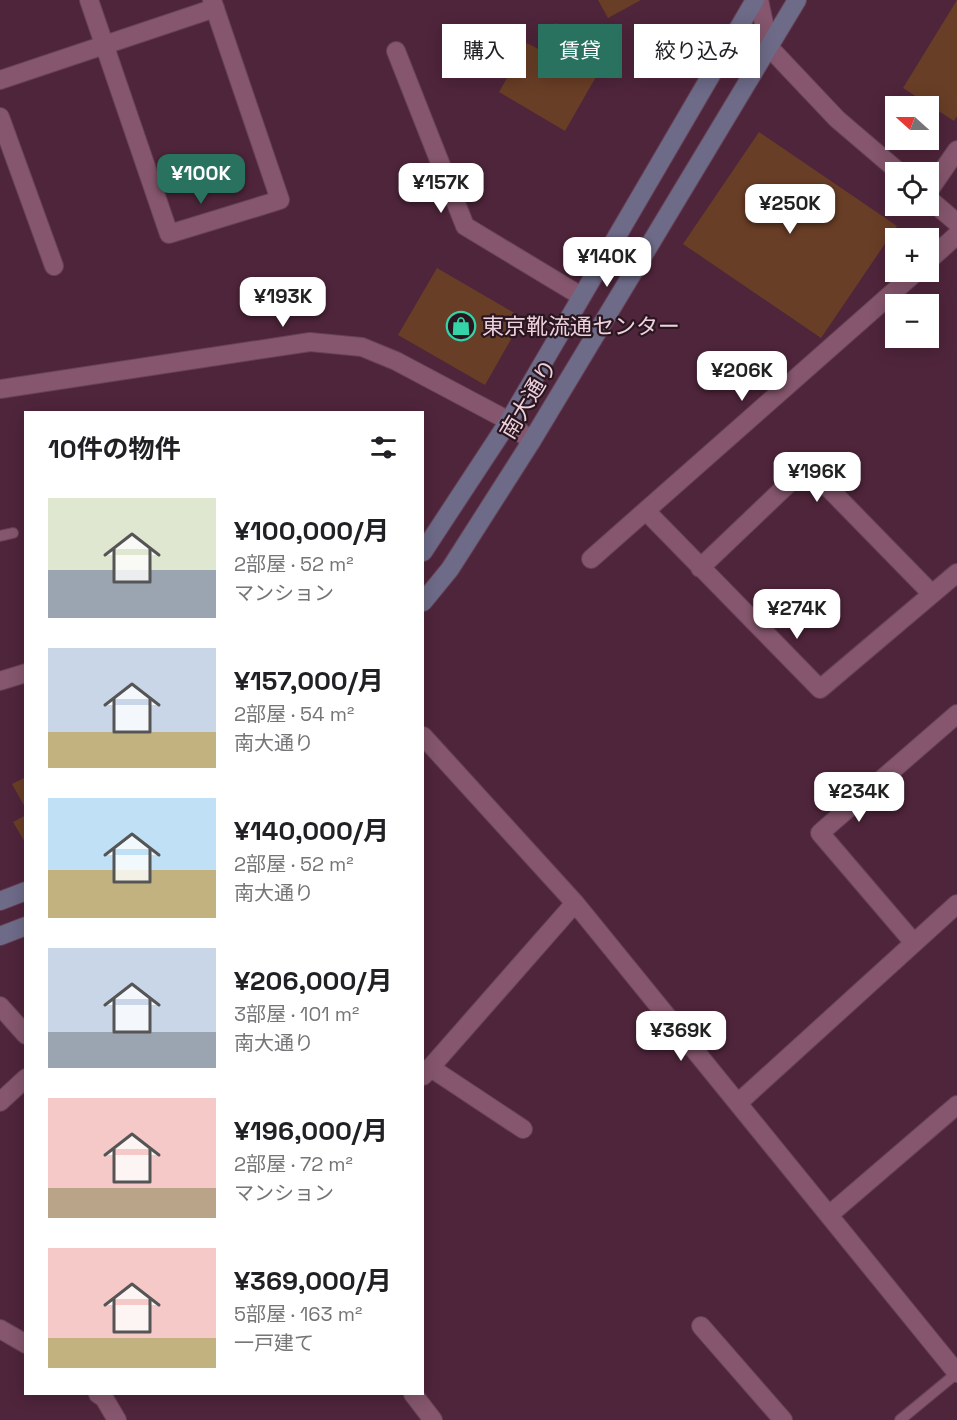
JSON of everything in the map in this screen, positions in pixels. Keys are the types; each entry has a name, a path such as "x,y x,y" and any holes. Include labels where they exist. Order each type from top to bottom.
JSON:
{"street":[{"path":"0,80 104,44 213,4 280,200 169,234 104,44 89,0"},
{"path":"757,0 769,47 837,119 887,162"},
{"name":"南大通り","path":"424,550 509,421 757,0"},
{"name":"南大通り","path":"424,601 450,569 531,442 796,0"},
{"path":"396,51 465,226 581,296"},
{"path":"0,117 54,266"},
{"path":"939,176 957,150"},
{"path":"939,207 957,223"},
{"path":"939,251 957,235"},
{"path":"591,559 905,282"},
{"path":"0,389 310,342 362,347 396,361 509,421 531,442"},
{"path":"700,568 807,466 932,594"},
{"path":"646,511 820,689 957,573"},
{"path":"0,681 24,674"},
{"path":"914,943 820,833 957,714"},
{"path":"424,737 575,903 957,1373"},
{"path":"0,901 24,892"},
{"path":"523,1129 427,1072 575,903"},
{"path":"738,1103 957,903"},
{"path":"0,936 24,927"},
{"path":"0,1006 24,1033"},
{"path":"0,1102 24,1080"},
{"path":"829,1215 957,1105"},
{"path":"701,1326 783,1420"},
{"path":"0,1329 24,1343"},
{"path":"103,1395 117,1420"},
{"path":"414,1395 433,1420"}],"lane":[{"path":"0,536 13,533"},
{"path":"900,1420 957,1373"}],"building":[{"path":"598,0 641,0 608,18"},
{"path":"957,0 957,116 954,121 939,111 939,96 915,96 903,88"},
{"path":"527,43 538,49 538,78 595,78 565,131 499,92 507,78 526,78"},
{"path":"759,132 897,226 885,228 885,244 821,338 683,244"},
{"name":"東京靴流通センター","path":"437,268 523,318 485,385 398,335"},
{"path":"24,778 24,805 12,784"},
{"path":"24,816 24,841 13,822"}],"place":[{"name":"東京靴流通センター","path":"461,326"}]}
